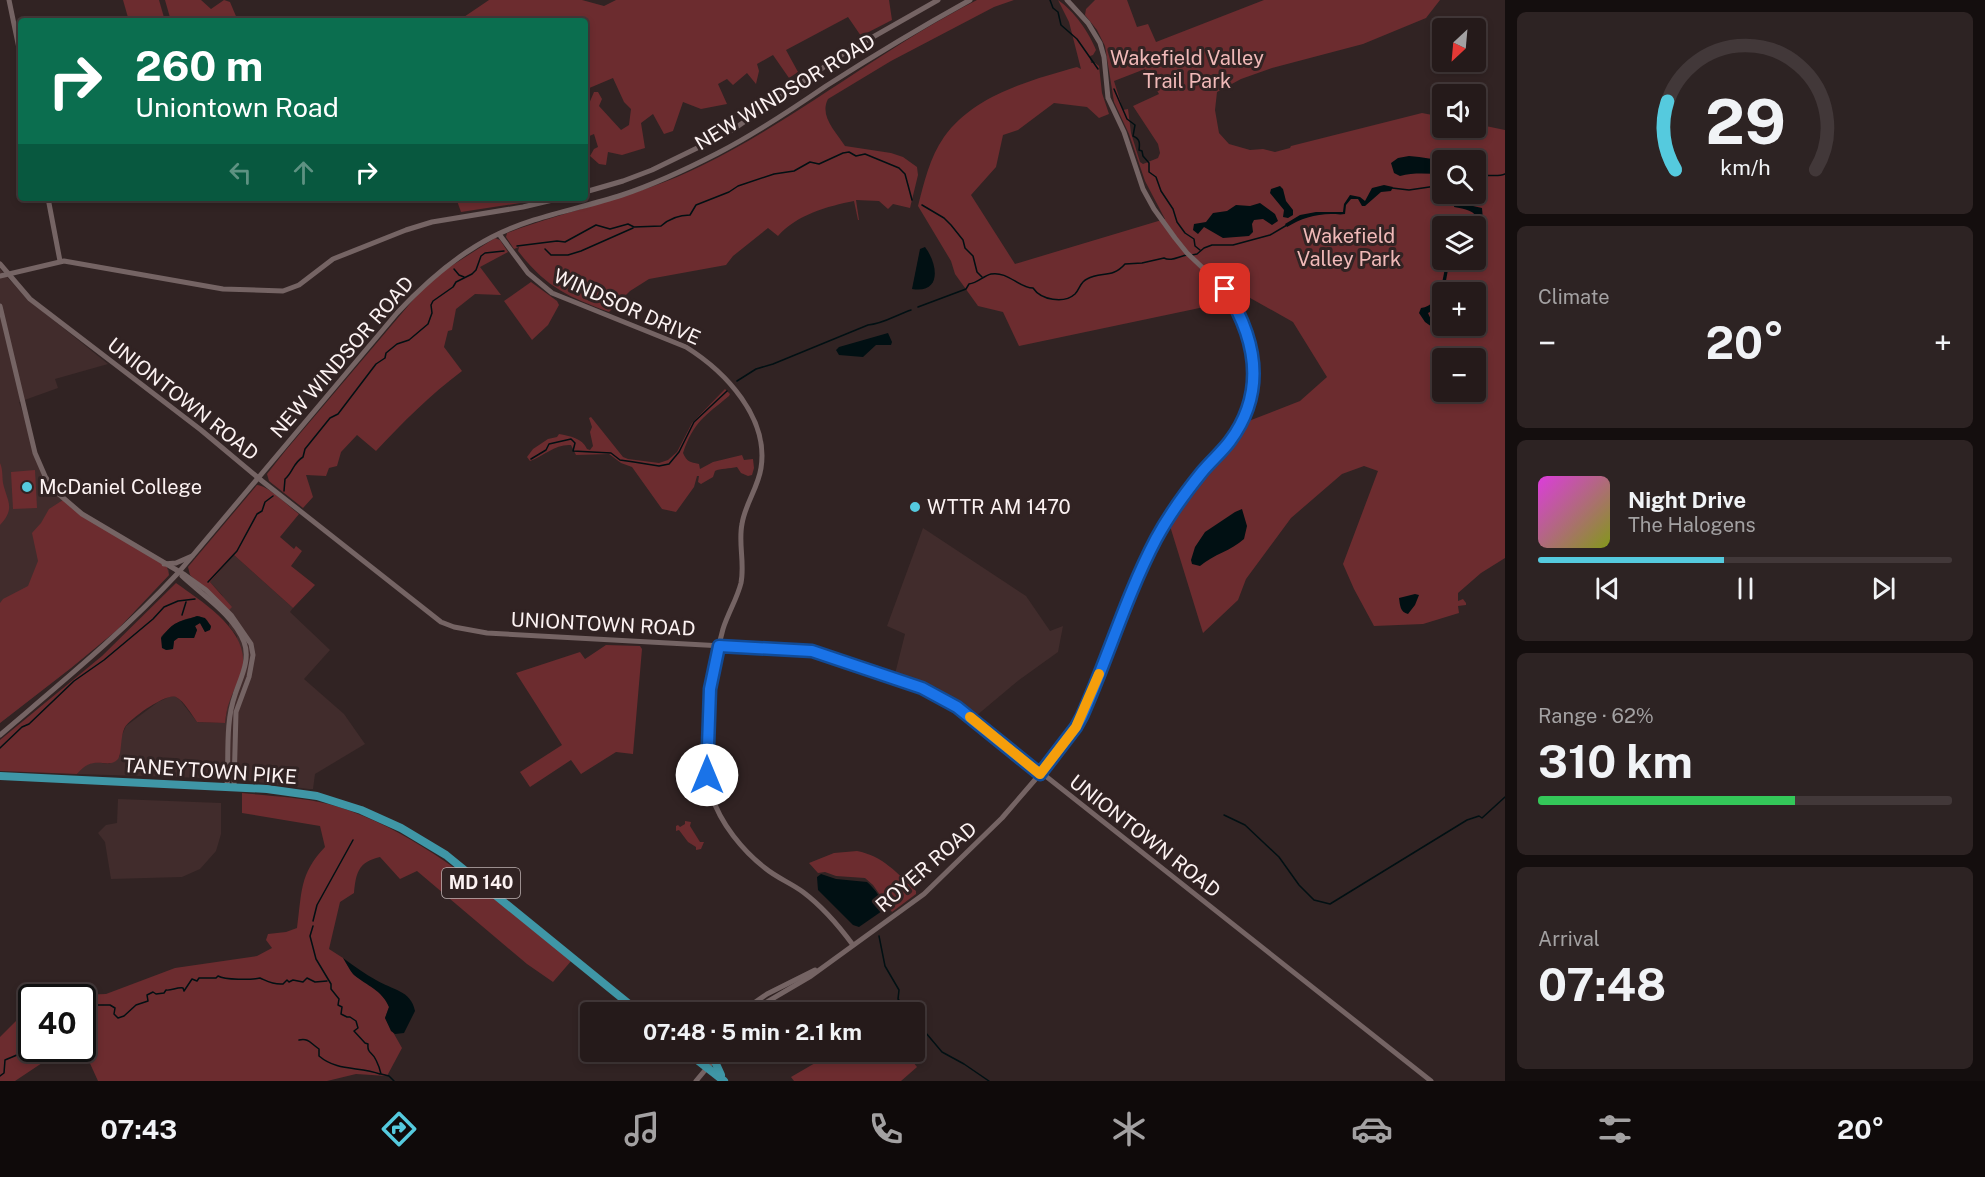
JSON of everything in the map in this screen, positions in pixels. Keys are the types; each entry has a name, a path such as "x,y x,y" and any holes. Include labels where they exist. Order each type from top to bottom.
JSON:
{"highway":[{"name":"TANEYTOWN PIKE","path":"0,777 284,791 331,800 371,814 416,836 461,866 627,1002"},
{"path":"700,1062 725,1081"},
{"path":"717,1062 716,1067 725,1081"}],"street":[{"path":"9,0 18,44"},
{"path":"588,191 652,170 728,133 837,57 938,0"},
{"name":"NEW WINDSOR ROAD","path":"0,735 122,631 178,573 411,298 458,257 499,234 547,216 622,195 717,154 794,108 899,40 970,0"},
{"name":"ROYER ROAD","path":"768,1002 799,984 924,894 1002,818 1040,774 1082,716 1136,580 1156,539 1183,496 1229,442 1246,410 1252,387 1253,361 1245,325 1225,289 1189,255 1154,209 1143,189 1124,132 1108,98 1104,57 1100,43 1094,30 1067,0"},
{"path":"49,201 60,261"},
{"path":"0,276 60,261 223,289 283,291 299,285 333,259 406,230 432,222 548,201"},
{"name":"WINDSOR DRIVE","path":"499,234 528,273 546,289 566,300 687,347 719,373 751,412 761,442 761,469 742,521 740,585 727,617 710,689 708,782 716,806 729,829 756,860 771,873 812,900 835,922 853,945"},
{"name":"UNIONTOWN ROAD","path":"0,264 30,298 201,430 431,615 454,627 509,635 812,651 922,688 957,707 1431,1081"},
{"path":"0,306 35,453 49,484 63,500 82,514 178,573 219,608 245,643 245,669 234,697 231,713 230,787"},
{"path":"164,564 193,555"},
{"name":"ROYER ROAD","path":"755,1002 819,968"},
{"path":"706,1067 709,1062"},
{"path":"696,1081 710,1062"}],"shaded area":[{"path":"1409,156 1432,159 1432,174 1400,176 1394,173 1391,163 1398,158"},
{"path":"1384,185 1393,187 1391,191 1381,192 1365,206 1362,206 1358,199 1351,199 1346,205 1345,214 1319,215 1302,219 1287,227 1285,224 1300,215 1316,212 1343,212 1344,204 1350,195 1360,197 1365,201 1372,188"},
{"path":"1280,186 1286,201 1293,210 1293,215 1288,218 1283,217 1284,210 1270,193 1271,189"},
{"path":"1260,203 1275,214 1278,221 1272,225 1263,219 1254,220 1253,232 1249,236 1223,238 1204,227 1198,234 1193,230 1194,224 1206,222 1213,213 1227,211 1236,205 1250,206"},
{"path":"1455,204 1464,204 1482,208 1483,216 1476,216 1469,211 1454,207"},
{"path":"925,247 933,261 935,276 929,287 912,289 920,249"},
{"name":"McDaniel College","path":"0,269 26,298 108,364 55,379 58,388 19,402 44,474 63,500 169,570 169,575 117,630 0,723"},
{"path":"1445,270 1448,270 1446,282 1442,281"},
{"path":"1432,303 1432,311 1428,313 1432,327 1419,313 1421,308"},
{"path":"888,333 891,345 876,345 863,357 839,355 836,350 839,347"},
{"path":"1242,509 1247,526 1244,539 1200,566 1192,564 1195,547 1205,532"},
{"path":"923,528 1026,596 1050,631 1063,626 1058,652 1019,680 976,716 936,687 895,674 905,634 887,626"},
{"path":"234,555 293,608 290,612 330,650 304,679 344,714 365,744 315,774 313,789 236,779 77,774 85,765 94,762 109,764 120,756 120,740 126,726 158,702 169,697 175,696 180,700 197,722 225,723 228,703 237,683 237,636 229,626 229,610 222,595 210,582"},
{"path":"1419,595 1415,605 1408,614 1403,612 1399,598"},
{"path":"197,616 205,618 211,626 210,630 205,632 200,623 195,626 197,630 194,638 178,638 174,641 173,649 162,648 161,638 170,628"},
{"path":"118,799 221,803 221,834 216,851 200,869 182,877 111,879 105,842 98,833 106,825 117,823"},
{"path":"821,874 836,879 867,882 876,891 882,911 859,927 853,925 818,890 817,877"},
{"path":"343,958 368,975 400,991 409,999 415,1011 404,1033 395,1034 391,1031 385,1018 389,1007 386,1001 378,992 354,975"}],"green space":[{"path":"123,0 159,0 164,18 128,18"},
{"path":"165,0 201,0 211,9 224,0 230,2 237,18 170,18"},
{"path":"489,0 582,0 604,6 616,0 889,0 892,20 861,36 848,17 786,50 798,72 789,78 773,55 757,64 759,71 756,84 747,73 733,85 727,79 718,84 727,104 701,109 683,102 673,131 664,134 653,114 641,123 645,148 622,155 608,152 606,165 599,164 590,156 598,147 594,134 588,137 588,106 594,92 598,92 602,99 599,106 621,130 629,125 631,109 624,102 613,78 588,89 588,18 462,18"},
{"path":"977,0 1014,0 994,7 891,61 828,99 826,105 827,118 845,146 891,153 903,157 917,167 918,175 910,208 893,204 888,209 879,201 856,200 859,220 854,201 803,217 778,236 768,228 733,256 726,265 649,279 630,291 609,312 581,301 548,282 518,251 519,247 514,249 506,237 507,233 654,186 701,166 771,127 907,40"},
{"name":"Wakefield Valley Park","path":"1058,0 1075,16 1093,43 1096,50 1090,56 1091,63 1099,66 1102,93 1109,114 1099,118 1087,107 1054,103 1018,130 1003,135 996,167 971,195 1015,264 1165,219 1145,181 1129,134 1114,102 1105,46 1097,30 1085,15 1086,9 1095,0 1127,0 1137,27 1148,24 1156,42 1264,0 1440,0 1426,18 1363,44 1272,68 1241,79 1217,92 1215,110 1219,133 1229,144 1250,150 1263,149 1275,152 1422,113 1432,115 1432,138 1486,138 1486,126 1505,130 1505,558 1481,573 1458,593 1458,601 1463,599 1466,603 1466,605 1458,606 1459,613 1423,624 1374,626 1343,564 1378,471 1364,466 1342,474 1291,518 1246,579 1238,600 1203,633 1170,526 1196,488 1233,444 1246,422 1300,401 1327,377 1293,322 1227,285 1228,302 1019,346 1003,312 978,306 955,274 951,261 918,206 931,161 944,137 956,122 971,110 1005,91 1077,67 1081,69 1069,22","holes":["1145,69 1159,94 1133,106 1158,144 1160,153 1158,158 1143,164 1140,162 1131,133 1128,109 1123,110 1114,81"]},
{"path":"457,201 527,201 527,202 461,212"},
{"path":"495,238 500,240 508,252 480,267 501,295 475,294 456,309 452,330 448,331 444,347 462,371 417,409 376,451 357,435 341,452 337,466 329,468 326,476 306,475 313,497 303,508 269,481 267,474 286,450 419,293 445,270"},
{"path":"531,282 557,301 559,305 548,325 532,340 504,301"},
{"path":"725,389 730,394 729,396 696,426 683,453 689,461 699,464 700,469 713,462 742,455 744,460 753,459 752,475 741,473 737,467 715,471 713,477 701,484 697,476 694,487 676,512 662,509 632,467 621,463 609,454 576,455 571,445 565,445 530,461 527,457 533,449 559,434 579,440 590,450 593,446 589,418 591,417 623,457 659,463 668,460 677,452 692,423"},
{"path":"0,463 9,509 0,525"},
{"path":"35,470 37,508 13,509 11,472"},
{"path":"257,485 273,493 299,514 280,537 294,549 296,546 302,551 291,566 315,585 293,608 234,555 210,582 232,607 229,610 190,575 188,567"},
{"path":"63,500 167,567 169,575 117,630 0,723 0,603 3,599 28,586 38,561 32,533 49,509"},
{"path":"176,583 209,607 230,628 238,640 243,665 228,705 225,723 197,722 182,702 176,697 171,697 141,712 125,727 119,757 114,762 89,764 77,774 0,771 0,740 102,656","holes":["199,616 207,620 211,628 205,632 200,623 195,626 197,630 194,638 178,638 174,641 173,649 167,650 161,637 174,625 182,620"]},
{"path":"606,645 640,646 642,649 633,754 616,752 581,774 571,760 530,787 520,772 562,745 516,673 580,652 585,659"},
{"path":"242,793 318,802 362,815 394,830 457,870 572,960 553,982 527,964 417,871 400,879 380,857 363,865 357,874 354,893 340,902 329,949 343,958 353,974 377,990 386,1000 389,1007 385,1018 402,1048 387,1076 356,1074 327,1081 98,1081 89,1062 96,1062 96,994 106,994 175,968 257,956 272,948 266,940 268,934 297,928 306,875 325,847 320,826 242,813"},
{"path":"685,821 691,822 690,826 700,842 704,842 701,849 696,850 696,847 688,842 679,830 676,831 676,826 680,827 685,824"},
{"path":"857,851 875,857 889,866 916,891 916,894 892,912 873,885 865,878 818,873 809,863 834,853"},
{"path":"18,1019 18,1062 44,1062 15,1081 0,1081 0,1037"},
{"path":"817,1062 913,1062 917,1067 901,1081 794,1081 791,1077"}],"waterway":[{"path":"1050,0 1053,8 1058,12 1061,25 1077,39 1098,69"},
{"path":"1114,89 1127,119 1135,125 1133,136 1138,140 1139,150 1149,163 1149,172 1156,177 1161,191 1173,209 1177,222 1185,233 1194,239 1195,246 1200,250"},
{"path":"517,246 565,242 596,225 610,229 628,224 634,227 661,226 675,218 690,215 696,205 738,186 774,174 794,171 810,162 819,164 849,152 856,156 865,154 899,168 905,174 912,200"},
{"path":"1486,175 1505,174"},
{"path":"1392,188 1409,190 1432,187"},
{"path":"922,205 951,225 963,240 965,248 973,256 977,272 982,277"},
{"path":"1192,255 1212,245 1233,245 1270,235 1287,225"},
{"path":"545,249 551,255 568,255 633,228"},
{"path":"284,491 285,479 303,457 305,449 330,418 338,414 376,364 385,358 386,353 397,344 409,340 428,324 433,301 453,287 456,282 472,274 481,256 485,253 504,251"},
{"path":"918,307 966,289 969,284 991,274 1008,277 1033,288 1047,298 1065,299 1075,294 1085,280 1116,272 1125,264 1164,258 1172,259 1187,255"},
{"path":"454,269 464,277"},
{"path":"737,381 756,369 911,310"},
{"path":"531,459 546,450 549,444 571,439 575,443 573,451 611,453 620,460 659,466 669,464 679,452 694,422 727,391"},
{"path":"208,582 237,551 257,514 262,511 265,502 273,496"},
{"path":"0,748 74,681 104,660 164,607 178,601 195,599"},
{"path":"182,615 186,602"},
{"path":"1224,815 1245,825 1279,857 1299,885 1314,900 1330,904 1467,820 1479,816 1482,818 1505,797"},
{"path":"313,921 317,905 353,840"},
{"path":"313,926 310,936 316,959 331,984 331,989 339,999 338,1005 342,1007 341,1014 356,1021 358,1028 354,1031 368,1044 368,1050 375,1057 381,1074 389,1076 394,1081"},
{"path":"879,936 885,966 899,990 898,999 900,1002"},
{"path":"96,1005 110,1005 115,1008 114,1014 118,1018 124,1016 136,1005 148,1001 147,995 153,992 164,993 166,990 181,988 184,991 192,979 197,981 199,978 218,976 238,979 260,978 279,984 287,980 303,982 307,978 315,982 327,981"},
{"path":"925,1032 942,1052 989,1081"},
{"path":"299,1040 305,1040 319,1049 319,1056 326,1061 341,1067 380,1074"},
{"path":"0,1076 4,1073 5,1060 18,1054"}],"slow traffic":[{"path":"970,717 1040,774 1076,727 1099,674"}],"place":[{"name":"McDaniel College","path":"27,487"},
{"name":"WTTR AM 1470","path":"915,507"}],"route":[{"path":"707,775 710,689 719,646 824,653 922,688 971,717 1040,774 1082,716 1136,580 1156,539 1183,496 1229,442 1246,410 1253,377 1252,349 1241,315 1225,289"}],"park label":[{"name":"Wakefield Valley Trail Park","path":"1187,70"}]}
